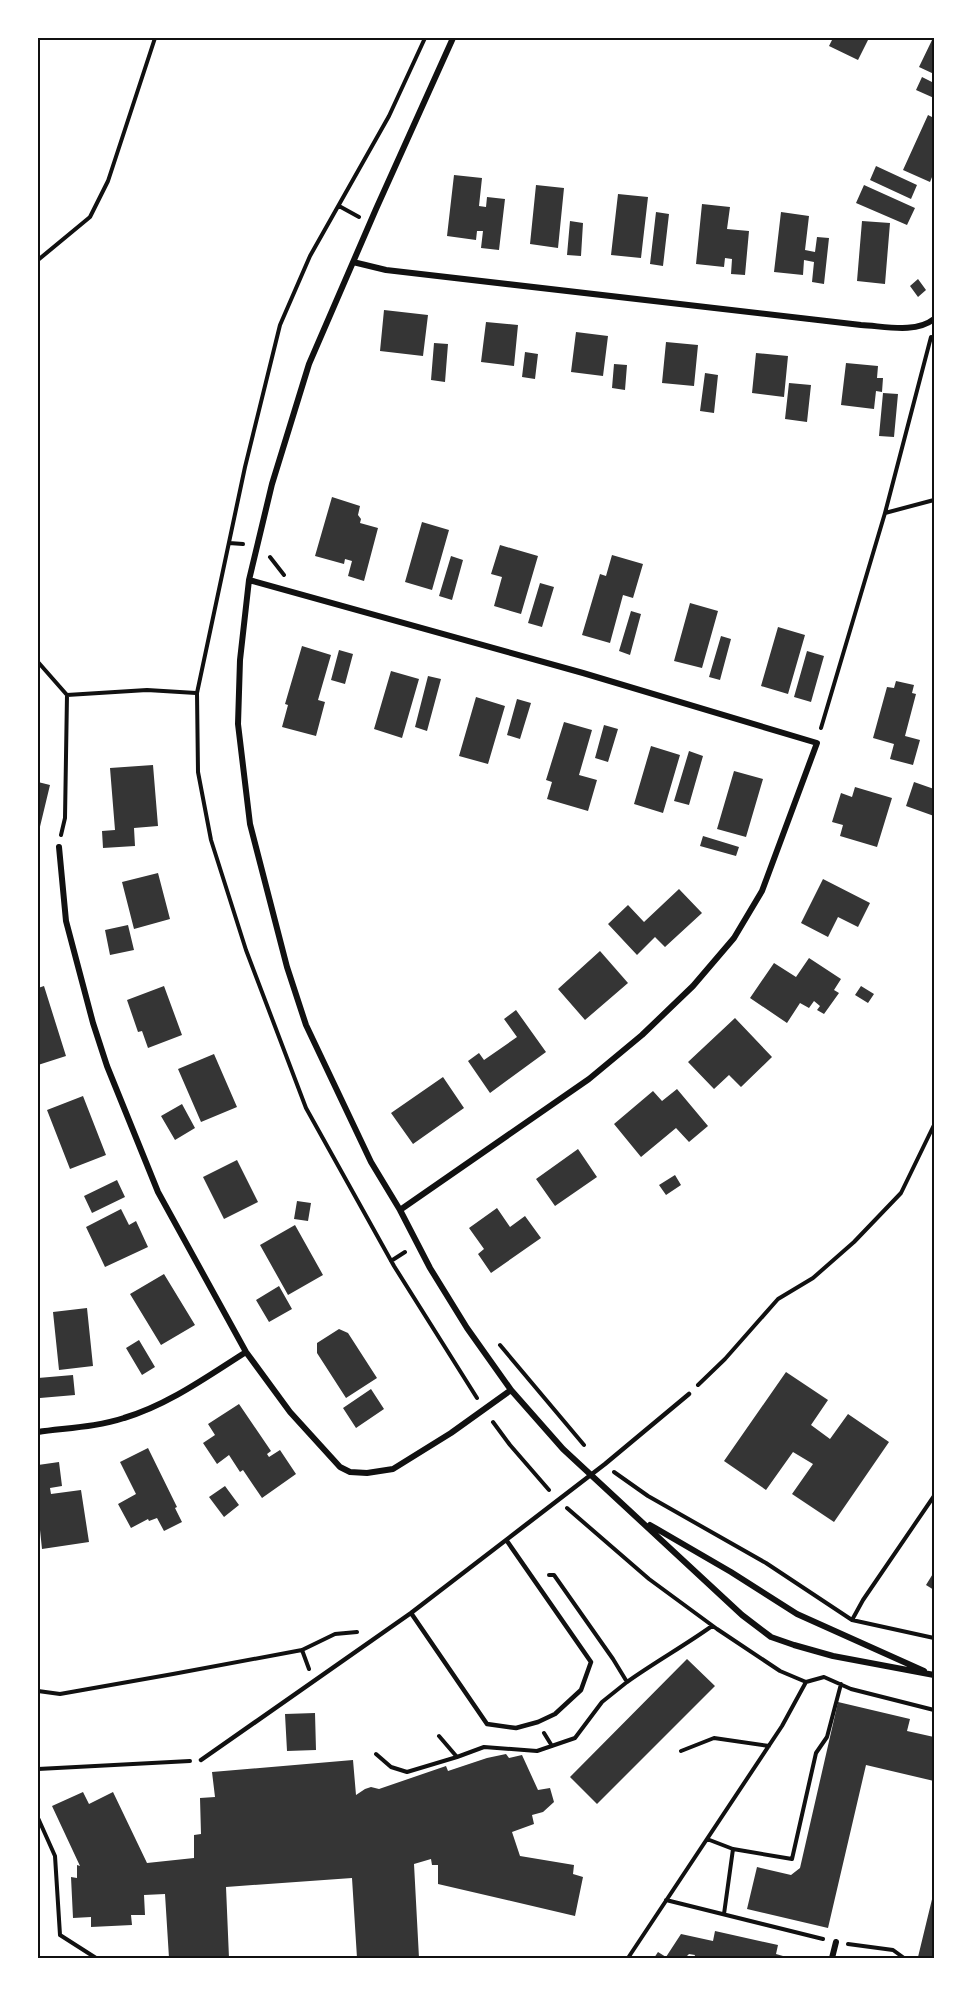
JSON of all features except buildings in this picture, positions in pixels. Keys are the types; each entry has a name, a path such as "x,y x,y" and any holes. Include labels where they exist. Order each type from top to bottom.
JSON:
{"street":[{"path":"453,38 309,364 275,474 249,580 241,643 238,724 250,824 287,967 306,1025 371,1162 400,1210 430,1268 467,1328 511,1390 563,1449 742,1615 771,1637 794,1646 833,1656 934,1675"},
{"path":"353,262 398,271 861,325 913,328 925,325 934,319"},
{"path":"249,580 583,673 817,743 762,891 734,938 693,986 642,1035 589,1079 400,1210"},
{"path":"58,848 66,921 93,1023 107,1066 158,1192 246,1352 290,1412 334,1462 350,1472 367,1473 393,1470 485,1410 511,1390"},
{"path":"38,1432 95,1425 125,1418 174,1397 246,1352"},
{"path":"640,1520 731,1572 797,1614 934,1675"},
{"path":"832,1959 836,1942"}],"lane":[{"path":"201,1761 411,1613 507,1541 689,1394"},
{"path":"411,1613 487,1724 516,1728 555,1714 581,1690 591,1662 507,1541"}],"path":[{"path":"38,260 90,217 108,181 155,38"},
{"path":"425,38 390,116 310,256 280,326 245,467 197,693 198,772 211,840 246,950 306,1108 394,1266 485,1410 510,1445 558,1499 649,1580 712,1626 780,1671 806,1682 824,1677 889,1700 934,1710"},
{"path":"817,743 885,513 934,328"},
{"path":"885,513 934,500"},
{"path":"38,662 67,695 65,818 58,848"},
{"path":"67,695 147,690 197,693"},
{"path":"689,1394 726,1359 778,1299 813,1278 854,1242 901,1192 934,1125"},
{"path":"496,1340 582,1443 605,1464 648,1496 766,1563 852,1620 934,1638"},
{"path":"843,1634 864,1600 932,1504 934,1496"},
{"path":"532,1576 554,1575 614,1659 627,1682"},
{"path":"376,1754 391,1767 407,1772 484,1746 537,1751 575,1738 602,1702 657,1661 684,1646 712,1626"},
{"path":"38,1691 60,1694 185,1672 302,1650 335,1634 358,1632"},
{"path":"824,1677 833,1656"},
{"path":"628,1959 782,1726 806,1682"},
{"path":"707,1839 733,1849 792,1859 816,1753 827,1737 841,1684"},
{"path":"439,1736 457,1757"},
{"path":"681,1751 714,1738 769,1746"},
{"path":"38,1769 201,1761"},
{"path":"38,1818 55,1856 60,1935 96,1959"},
{"path":"724,1914 733,1849"},
{"path":"666,1900 836,1942 893,1950 904,1959"}]}
